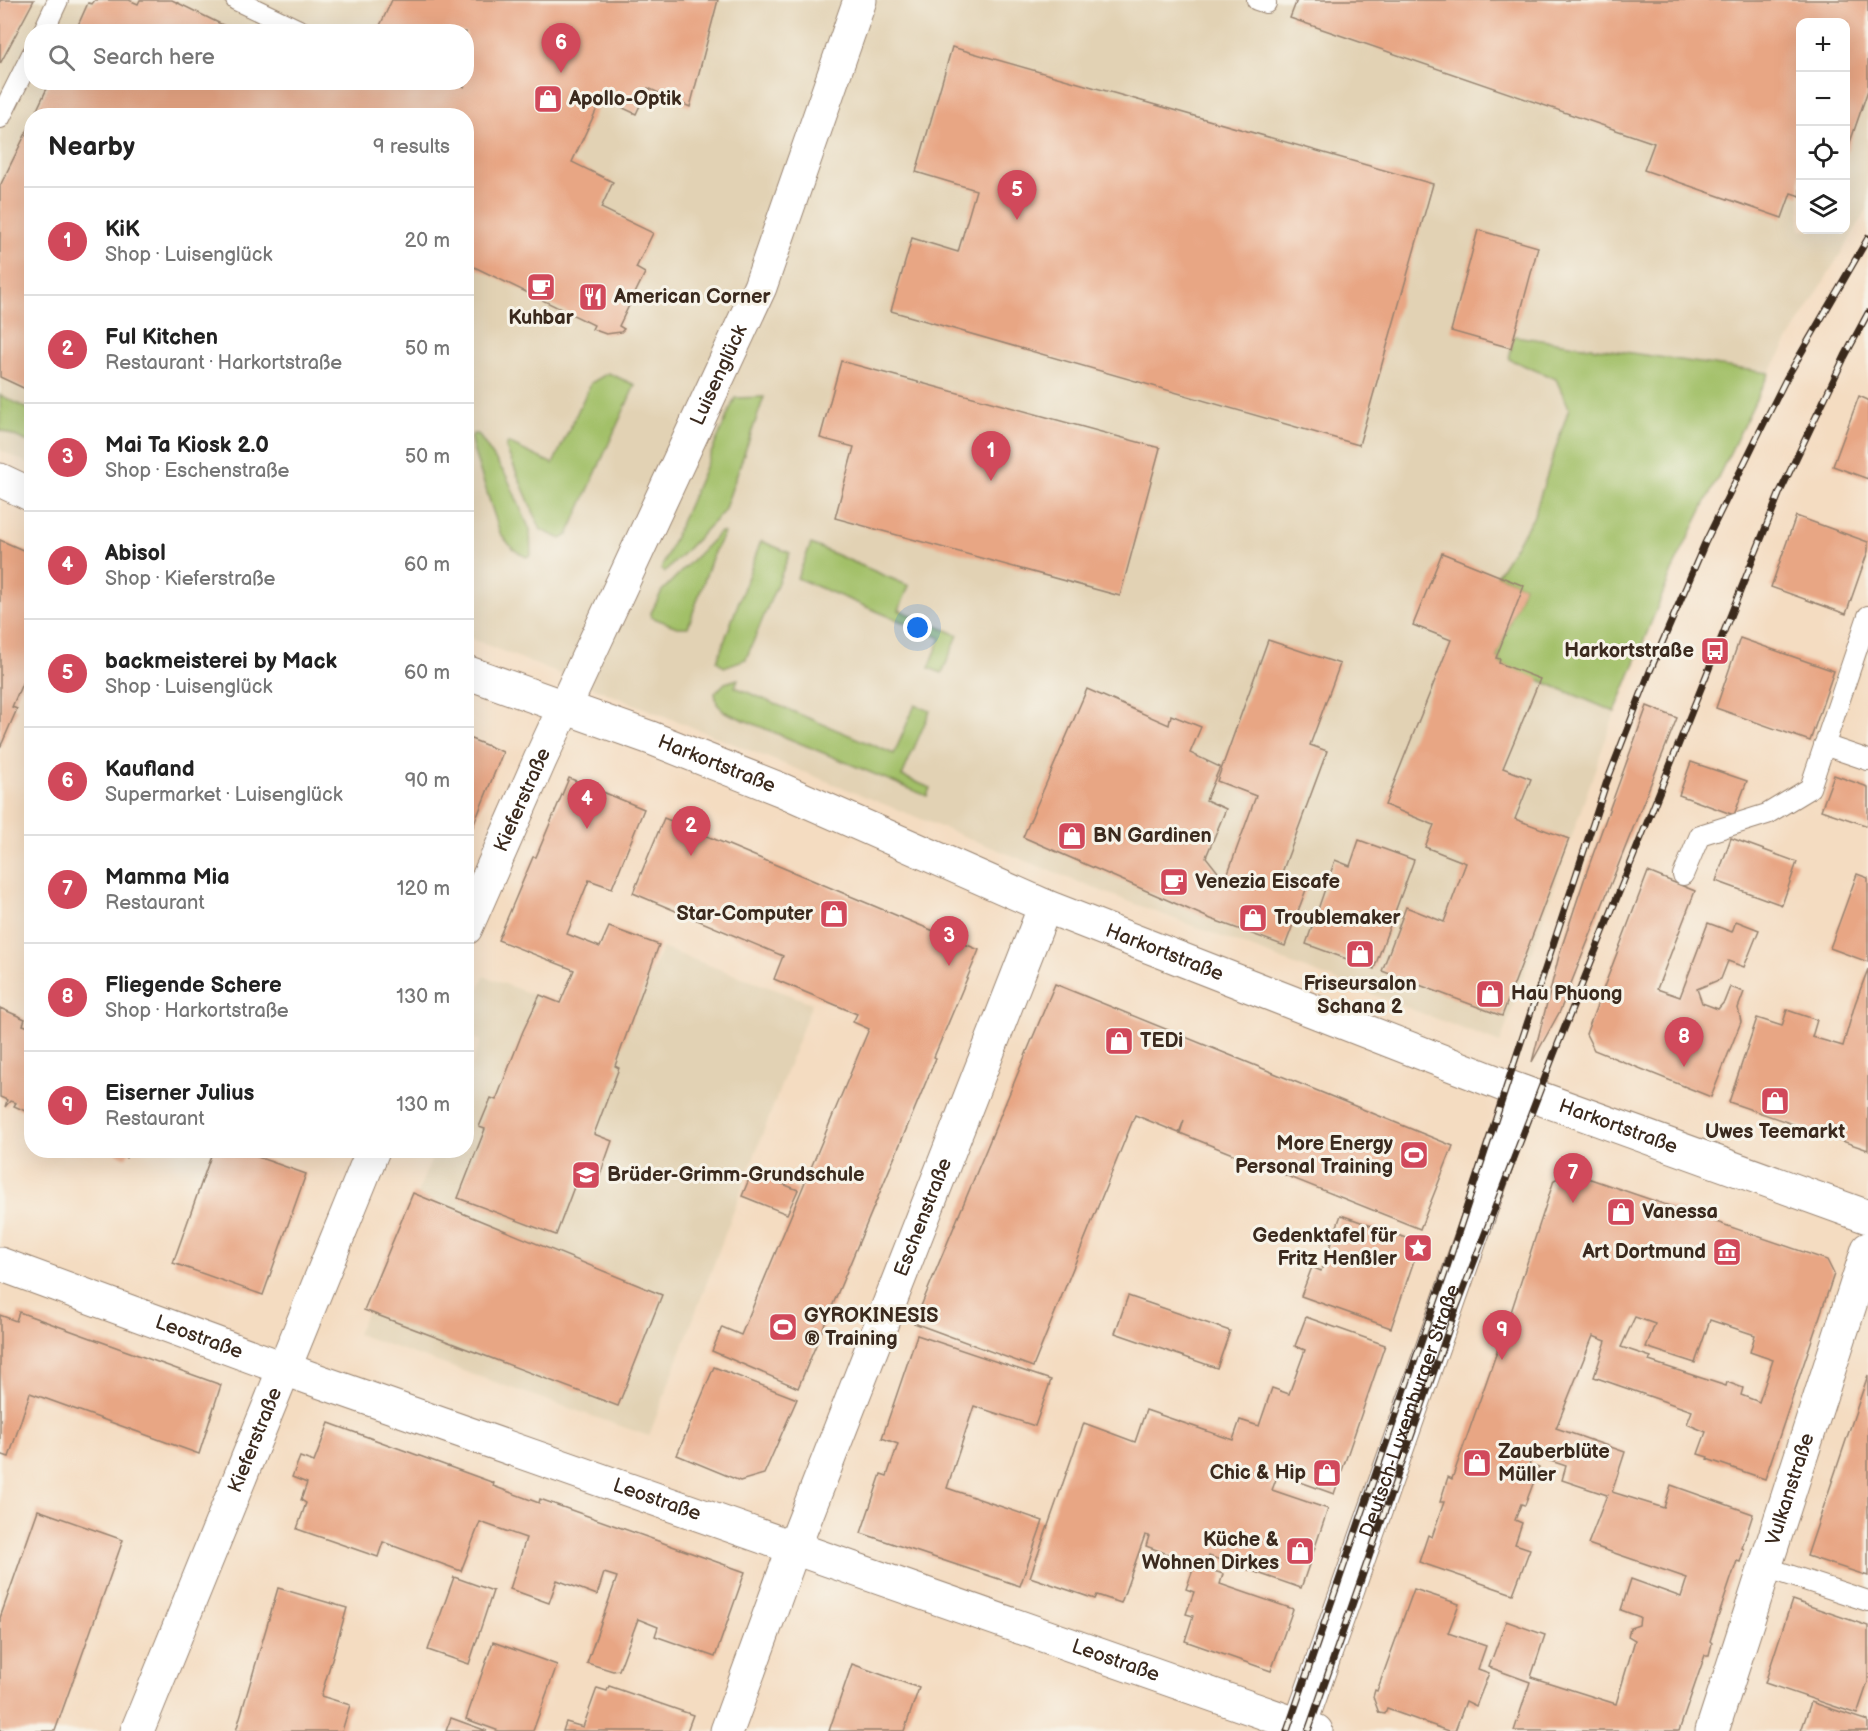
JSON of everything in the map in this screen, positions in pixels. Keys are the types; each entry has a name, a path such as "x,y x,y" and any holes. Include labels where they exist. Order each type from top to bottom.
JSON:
{"street":[{"name":"Luisenglück","path":"566,707 760,287 860,0"},
{"path":"0,480 24,491"},
{"name":"Harkortstraße","path":"474,675 651,738 782,790 1045,906 1522,1092 1868,1217"},
{"name":"Kieferstraße","path":"474,910 566,707"},
{"name":"Eschenstraße","path":"727,1731 794,1547 1045,906"},
{"name":"Deutsch-Luxemburger Straße","path":"1305,1729 1522,1092"},
{"name":"Kieferstraße","path":"137,1731 370,1158"},
{"name":"Vulkanstraße","path":"1712,1731 1868,1249"},
{"name":"Leostraße","path":"0,1264 1305,1729"}],"lane":[{"path":"47,24 58,0"},
{"path":"236,0 286,24"},
{"path":"0,118 24,70"},
{"path":"1683,875 1700,835 1767,813 1810,788 1868,616"},
{"path":"1824,745 1868,760"},
{"path":"1765,1567 1868,1601"}],"shaded area":[{"path":"0,0 1868,0 1868,208 1769,373 1672,571 1615,712 1500,1043 1088,886 474,640 474,108 24,108 24,462 0,450"},
{"name":"Brüder-Grimm-Grundschule","path":"662,948 812,1003 649,1436 357,1334 432,1158 474,1158 474,1058 481,1041 474,1038 474,1000 484,976 624,1030"}],"green space":[{"path":"1514,336 1769,373 1672,571 1615,712 1499,663 1500,659 1496,658 1524,586 1497,575 1533,518 1569,408 1556,379 1509,359"},
{"path":"608,373 635,385 568,535 561,539 541,530 506,448 508,443 553,464 591,383"},
{"path":"0,395 24,407 24,440 0,430"},
{"path":"764,397 724,511 665,572 661,569 735,398"},
{"path":"474,434 478,434 507,477 530,530 531,555 526,557 513,549 500,533 474,452"},
{"path":"720,532 724,533 714,552 688,627 677,627 651,617 662,591"},
{"path":"761,541 790,553 746,659 724,667 717,661"},
{"path":"811,544 909,586 899,610 958,635 942,673 929,668 941,638 797,578"},
{"path":"738,679 735,687 894,754 915,705 930,711 902,776 930,788 927,796 725,712 717,704 715,693 725,683"}],"building":[{"path":"0,0 34,0 0,64"},
{"path":"95,0 129,0 138,4 140,0 172,0 221,24 79,24 88,3 92,4"},
{"path":"392,0 718,0 690,107 648,88 636,114 602,98 572,162 613,182 601,208 653,233 636,268 645,273 619,326 624,329 621,332 606,334 592,329 594,325 474,267 474,108 38,108 46,90 474,90 474,24 381,24"},
{"path":"1297,0 1868,0 1868,90 1850,142 1850,18 1796,18 1796,195 1791,193 1782,218 1644,170 1654,143 1290,18"},
{"path":"952,47 1433,184 1359,445 891,311 912,238 958,252 976,190 916,172"},
{"path":"24,137 24,388 0,377 0,186"},
{"path":"1478,230 1538,247 1511,348 1451,331"},
{"path":"841,361 1160,448 1120,596 835,518 854,447 820,438"},
{"path":"1859,396 1868,400 1868,479 1833,466"},
{"path":"1796,516 1868,542 1868,551 1846,614 1771,587"},
{"path":"0,540 24,550 24,679 12,707 17,709 0,748"},
{"path":"1442,553 1524,586 1496,658 1500,659 1499,663 1540,679 1503,768 1531,779 1515,819 1569,839 1502,1016 1382,971 1406,907 1444,922 1466,863 1425,847 1434,825 1385,805 1451,640 1413,625"},
{"path":"1740,638 1834,671 1810,741 1716,708"},
{"path":"1268,640 1340,664 1310,745 1327,751 1280,878 1307,887 1285,946 1211,919 1023,837 1087,689 1169,725 1171,715 1201,727 1190,753 1220,767 1206,800 1226,809 1206,857 1225,881 1256,796 1217,781"},
{"path":"1647,706 1677,718 1560,1011 1532,1062 1560,952"},
{"path":"474,740 503,752 474,824"},
{"path":"1691,762 1747,781 1734,815 1679,795"},
{"path":"1834,775 1868,787 1868,826 1821,810"},
{"path":"569,778 644,809 612,888 589,880 567,934 600,947 609,927 659,945 615,1066 619,1068 594,1134 612,1141 599,1178 580,1171 556,1235 458,1198 485,1129 479,1127 491,1098 496,1100 540,995 560,1003 574,970 498,940 533,857 536,857"},
{"path":"664,818 979,950 798,1388 712,1351 722,1327 741,1335 869,1029 853,1022 857,1014 774,979 783,956 633,893"},
{"path":"1731,838 1797,862 1782,905 1716,881"},
{"path":"1359,840 1414,860 1374,969 1306,944 1335,860 1350,866"},
{"path":"1648,872 1695,891 1657,989 1680,997 1708,923 1732,932 1736,921 1759,930 1744,967 1728,961 1721,979 1697,989 1702,1003 1718,1009 1724,1002 1730,987 1744,992 1738,1008 1741,1022 1711,1097 1594,1050 1586,1034"},
{"path":"1857,874 1868,878 1868,962 1830,948"},
{"path":"1868,969 1868,1150 1729,1102 1757,1018 1782,1026 1787,1010 1817,1020 1812,1037 1843,1046"},
{"path":"1055,984 1453,1146 1420,1229 1180,1133 1184,1120 1179,1133 1135,1115 1033,1367 914,1323"},
{"path":"0,1008 24,1019 24,1110 14,1106 16,1103 10,1101 5,1107 7,1100 0,1097"},
{"path":"210,1158 261,1158 306,1174 263,1295 173,1263"},
{"path":"752,1172 798,1190 787,1214 742,1196"},
{"path":"1570,1172 1827,1260 1834,1274 1765,1479 1698,1454 1706,1432 1687,1424 1692,1411 1594,1377 1606,1341 1593,1336 1556,1428 1625,1452 1612,1492 1664,1508 1671,1485 1753,1514 1740,1562 1737,1561 1710,1641 1712,1643 1709,1655 1705,1655 1679,1731 1514,1731 1530,1682 1489,1667 1506,1621 1545,1635 1531,1677 1616,1704 1635,1640 1628,1636 1630,1628 1639,1625 1640,1617 1621,1610 1631,1579 1681,1597 1687,1578 1588,1544 1607,1495 1562,1480 1566,1466 1533,1455 1529,1465 1539,1468 1525,1505 1521,1504 1515,1520 1522,1523 1515,1544 1530,1549 1513,1594 1419,1562 1428,1535 1432,1537 1444,1502 1440,1502 1448,1477 1452,1479 1512,1309 1554,1180","holes":["1635,1317 1655,1324 1646,1347 1695,1363 1710,1320 1755,1335 1750,1352 1773,1360 1759,1402 1741,1395 1743,1388 1727,1382 1726,1386 1649,1361 1651,1357 1621,1347"]},
{"path":"413,1193 662,1295 618,1406 364,1310"},
{"path":"1341,1215 1420,1243 1391,1328 1301,1296 1312,1267 1321,1271"},
{"path":"1128,1296 1230,1331 1217,1368 1115,1333"},
{"path":"19,1312 221,1385 199,1454 30,1393 9,1457 0,1454 0,1315 16,1321"},
{"path":"1306,1317 1385,1345 1334,1494 1278,1474 1272,1490 1328,1509 1301,1588 1209,1556 1205,1568 1223,1574 1220,1584 1293,1609 1271,1671 1185,1641 1193,1616 1186,1614 1194,1592 1186,1589 1195,1564 1146,1546 1149,1536 1145,1535 1121,1603 1097,1595 1095,1599 1030,1577 1084,1423 1135,1442 1146,1410 1233,1440 1240,1420 1259,1426 1272,1388 1289,1394 1305,1350 1295,1346"},
{"path":"917,1335 1051,1380 1035,1426 974,1406 947,1488 1043,1521 1020,1586 861,1533 881,1474 887,1476 898,1444 882,1438"},
{"path":"714,1367 797,1399 764,1474 740,1481 677,1455"},
{"path":"1868,1375 1868,1576 1807,1556"},
{"path":"329,1423 494,1483 493,1486 539,1503 540,1499 745,1572 715,1657 655,1636 658,1627 638,1619 619,1670 613,1671 587,1663 617,1577 604,1573 597,1595 557,1580 549,1603 510,1589 526,1538 480,1522 461,1571 383,1542 378,1557 297,1529 306,1503 301,1500 307,1483 292,1477 300,1457 314,1462"},
{"path":"38,1510 123,1540 55,1731 0,1731 0,1618"},
{"path":"454,1577 493,1591 469,1664 428,1650"},
{"path":"278,1588 347,1608 321,1696 350,1705 342,1731 236,1731"},
{"path":"1414,1589 1459,1604 1448,1633 1486,1646 1478,1669 1489,1673 1476,1706 1466,1701 1455,1731 1449,1731 1387,1709 1385,1714 1379,1713 1373,1697"},
{"path":"1792,1600 1868,1626 1868,1682 1857,1714 1765,1683"},
{"path":"493,1642 557,1665 533,1731 499,1731 466,1719"},
{"path":"852,1664 919,1688 904,1731 829,1731"},
{"path":"609,1686 693,1715 687,1731 563,1731 566,1722 583,1727 597,1688 607,1691"},
{"path":"1811,1702 1868,1721 1868,1731 1801,1731"},
{"path":"451,1718 487,1731 446,1731"}],"railway":[{"path":"1287,1731 1445,1273 1606,784 1650,671 1705,543 1786,379 1868,238"},
{"path":"1308,1731 1454,1314 1554,1054 1780,492 1868,313"}],"place":[{"name":"Kaufland","path":"561,73"},
{"name":"Apollo-Optik","path":"548,99"},
{"name":"backmeisterei by Mack","path":"1017,220"},
{"name":"Kuhbar","path":"541,287"},
{"name":"American Corner","path":"593,297"},
{"name":"KiK","path":"991,481"},
{"name":"Harkortstraße","path":"1715,651"},
{"name":"Abisol","path":"587,829"},
{"name":"BN Gardinen","path":"1072,836"},
{"name":"Ful Kitchen","path":"691,856"},
{"name":"Venezia Eiscafe","path":"1174,882"},
{"name":"Star-Computer","path":"834,914"},
{"name":"Troublemaker","path":"1253,918"},
{"name":"Friseursalon Schana 2","path":"1360,954"},
{"name":"Mai Ta Kiosk 2.0","path":"949,966"},
{"name":"Hau Phuong","path":"1490,994"},
{"name":"TEDi","path":"1119,1041"},
{"name":"Fliegende Schere","path":"1684,1067"},
{"name":"Uwes Teemarkt","path":"1775,1101"},
{"name":"More Energy Personal Training","path":"1414,1155"},
{"name":"Brüder-Grimm-Grundschule","path":"586,1175"},
{"name":"Mamma Mia","path":"1573,1203"},
{"name":"Vanessa","path":"1621,1212"},
{"name":"Gedenktafel für Fritz Henßler","path":"1418,1248"},
{"name":"Art Dortmund","path":"1727,1252"},
{"name":"GYROKINESIS ® Training","path":"783,1327"},
{"name":"Eiserner Julius","path":"1502,1360"},
{"name":"Zauberblüte Müller","path":"1477,1463"},
{"name":"Chic & Hip","path":"1327,1473"},
{"name":"Küche & Wohnen Dirkes","path":"1300,1551"}]}
